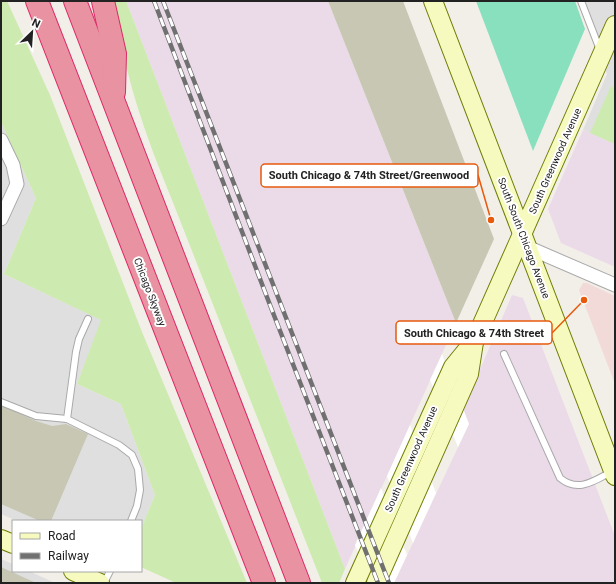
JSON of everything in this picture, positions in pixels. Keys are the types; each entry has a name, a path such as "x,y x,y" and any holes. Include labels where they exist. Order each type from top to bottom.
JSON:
{"highway":[{"path":"28,1 46,26"},
{"name":"Chicago Skyway","path":"36,1 264,583"},
{"path":"75,1 299,583"},
{"path":"103,1 115,54 114,103"}],"street":[{"name":"South South Chicago Avenue","path":"433,1 614,473"},
{"name":"South Greenwood Avenue","path":"355,583 453,366 475,340 525,240 615,25"},
{"path":"1,140 13,165 17,184 1,219"},
{"path":"525,240 615,285"},
{"name":"South Greenwood Avenue","path":"376,583 469,374 475,340"},
{"path":"1,539 12,544"},
{"path":"75,572 100,583"}],"lane":[{"path":"581,1 602,56"},
{"path":"66,419 76,352 79,339 88,319"},
{"path":"504,354 560,478 566,484 582,486 614,473"},
{"path":"1,402 36,416 66,419 119,445 132,455 138,469 140,490 137,506 131,520"},
{"path":"104,583 110,572"}],"shaded area":[{"path":"126,1 328,1 456,323 345,569"},
{"path":"328,1 403,1 494,239 456,323"},
{"path":"582,1 615,1 615,144 583,130 607,74"},
{"path":"1,122 36,198 4,274 102,320 77,384 121,404 155,495 142,527 142,520 15,520 1,514"},
{"path":"583,130 615,144 615,267 561,243 548,209"},
{"path":"583,283 587,283 615,296 615,384 579,290"},
{"path":"512,295 523,298 615,536 615,583 394,583 469,424 463,409"},
{"path":"1,405 36,421 52,426 66,424 88,434 51,520 38,520 1,504"},
{"path":"1,559 12,564 12,572 31,572 55,583 1,583"},
{"path":"1,567 36,583 1,583"}],"green space":[{"path":"1,1 7,1 50,95 142,332 247,583 176,583 142,567 142,527 155,495 121,404 77,384 101,320 4,274 36,198 1,122"},
{"path":"112,1 126,1 345,569 339,583 322,583 158,164 132,90"},
{"path":"476,1 575,1 585,29 533,151"},
{"path":"611,86 615,88 615,144 590,133"}],"pier":[{"path":"442,354 469,424 458,447 430,380"},
{"path":"410,425 436,493 413,543 387,476"},
{"path":"381,488 407,555 394,583 371,583 355,545"}],"railway":[{"path":"154,1 378,583"},
{"path":"163,1 389,583"}],"place":[{"name":"South Chicago & 74th Street/Greenwood","path":"491,220"},
{"name":"South Chicago & 74th Street","path":"584,300"}]}
